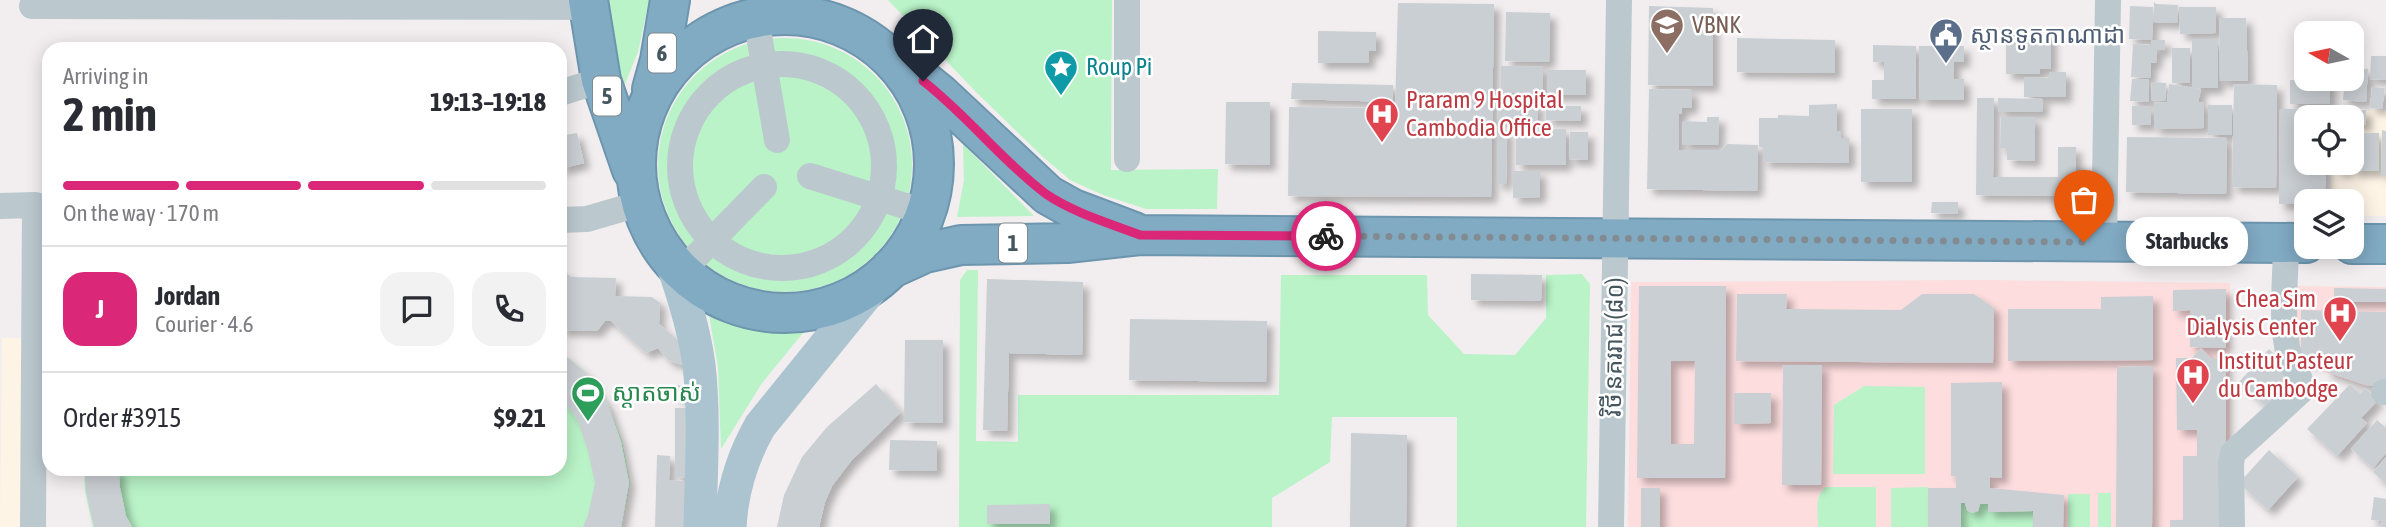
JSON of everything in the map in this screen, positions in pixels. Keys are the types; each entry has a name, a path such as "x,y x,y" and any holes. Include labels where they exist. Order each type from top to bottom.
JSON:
{"highway":[{"name":"6","path":"647,104 660,61 670,0"},
{"name":"5","path":"588,3 601,80 640,196"},
{"name":"1","path":"1140,235 1073,209 1048,195 940,94 861,32 823,9 756,18 718,33 684,56 670,70 647,104 637,146 636,166 640,196 653,231 676,266 707,293 722,300 754,311 779,314 804,313 837,304 852,297 885,273 925,253 961,245 1067,243 1140,235 2294,243"},
{"name":"1","path":"885,273 909,243 924,212 930,187 932,158 929,129 920,102 907,76 890,54"},
{"path":"2364,243 2386,244"}],"main road":[{"path":"676,266 699,364 702,417 700,527"},
{"path":"730,527 736,479 746,450 760,426 885,273"}],"street":[{"path":"1127,0 1127,159"},
{"name":"វិថី នគររាជ (៨០)","path":"1611,527 1619,0"},
{"path":"2104,242 2108,0"},
{"path":"32,6 588,3"},
{"path":"756,18 777,140"},
{"path":"764,65 806,66 844,85 872,117 884,158 879,198 868,221 854,238 836,253 816,262 794,268 772,268 740,258 712,240 687,203 681,159 685,137 706,98 723,83 742,72 764,65"},
{"path":"567,91 601,80"},
{"path":"810,176 924,212"},
{"path":"676,266 712,240 764,187"},
{"path":"567,220 587,219 640,196"},
{"path":"0,206 42,207 33,527"},
{"path":"2232,527 2233,453 2301,391 2299,374 2289,355 2286,323 2294,259"}],"shaded area":[{"path":"2364,109 2386,110 2386,216 2364,216 2364,189 2331,189 2331,175 2364,175"},
{"path":"1982,280 2230,283 2230,527 1628,527 1631,282"},
{"name":"Chea Sim Dialysis Center","path":"2291,286 2386,287 2386,388 2365,386 2296,363"},
{"path":"2,338 41,338 40,527 0,527"}],"green space":[{"path":"605,0 649,0 638,52 622,91"},
{"path":"888,0 1112,0 1111,170 1218,169 1217,209 1146,209 1103,195 1070,180 976,92"},
{"path":"785,38 834,48 875,75 902,116 912,165 902,214 875,255 834,282 785,292 736,282 695,255 668,214 658,165 668,116 695,75 736,48"},
{"path":"963,144 1034,216 957,217 964,180"},
{"path":"967,270 978,270 976,441 1018,442 1018,395 1279,395 1281,275 1427,275 1428,315 1464,354 1515,355 1546,318 1546,275 1582,274 1590,284 1586,527 1457,527 1457,417 1332,417 1330,462 1272,498 1272,527 959,527 960,280"},
{"path":"709,315 750,330 803,333 762,383 721,449 718,367"},
{"name":"ស្ដាតចាស់","path":"567,357 584,371 608,405 622,441 630,483 621,527 93,527 84,476 567,476"},
{"path":"1864,386 1925,387 1925,474 1833,474 1834,405"},
{"path":"1826,487 1876,487 1876,527 1818,527 1818,500"},
{"path":"1928,487 1928,527 1891,527 1891,488"},
{"path":"2098,493 2111,493 2111,527 2098,527"},
{"path":"2068,494 2090,494 2090,527 2068,527"},
{"path":"1961,503 1965,503 1967,510 1972,513 1978,511 1980,504 1988,504 1989,512 2033,511 2033,527 1961,527"}],"building":[{"path":"2154,2 2178,5 2177,23 2153,22"},
{"path":"1398,3 1494,4 1491,197 1288,196 1289,107 1395,108"},
{"path":"1649,6 1713,8 1713,86 1648,85"},
{"path":"2130,6 2153,7 2152,40 2129,39"},
{"path":"2179,7 2216,7 2216,33 2180,34"},
{"path":"1506,12 1550,13 1549,62 1505,61"},
{"path":"2219,18 2246,18 2248,81 2220,81"},
{"path":"1318,31 1376,32 1376,51 1369,51 1369,63 1318,63"},
{"path":"2051,34 2051,69 2040,69 2040,74 2006,74 2006,35"},
{"path":"1737,38 1835,40 1835,73 1737,72"},
{"path":"2192,39 2218,39 2218,88 2192,88"},
{"path":"2152,40 2165,40 2165,50 2157,50 2156,63 2151,63 2150,78 2131,77 2133,44 2151,45"},
{"path":"1873,45 1916,46 1916,99 1872,99 1872,80 1884,80 1884,62 1873,62"},
{"path":"1919,46 1964,46 1964,62 1954,62 1954,79 1964,79 1964,100 1920,100"},
{"path":"2172,48 2190,48 2190,83 2172,83"},
{"path":"2371,56 2386,56 2386,80 2370,79"},
{"path":"1501,66 1543,66 1543,93 1501,93"},
{"path":"2364,69 2368,69 2366,102 2343,100 2344,91 2364,91"},
{"path":"1547,70 1586,70 1586,95 1547,95"},
{"path":"2049,72 2066,72 2066,97 2024,97 2024,77 2049,78"},
{"path":"2132,79 2149,79 2149,102 2130,101"},
{"path":"2290,80 2294,80 2294,91 2330,91 2330,104 2290,104"},
{"path":"2152,82 2166,83 2165,101 2151,100"},
{"path":"1292,83 1393,85 1393,102 1291,99"},
{"path":"2169,84 2201,89 2198,102 2204,102 2204,128 2154,129 2154,103 2167,102"},
{"path":"2234,84 2277,85 2276,188 2232,187"},
{"path":"2372,87 2385,88 2382,109 2370,108"},
{"path":"1649,89 1692,90 1692,108 1682,108 1682,114 1679,114 1679,150 1721,150 1727,144 1758,145 1757,191 1647,189"},
{"path":"1977,98 1994,98 1993,177 2058,177 2058,147 2076,147 2076,187 2064,196 1976,195"},
{"path":"1998,98 2043,99 2042,112 1998,112"},
{"path":"1226,102 1270,102 1270,165 1225,164"},
{"path":"1498,102 1538,103 1537,122 1497,121"},
{"path":"1837,104 1837,131 1841,131 1841,138 1849,138 1849,163 1763,162 1763,147 1759,147 1759,118 1778,118 1778,115 1809,116 1809,105"},
{"path":"2208,105 2232,105 2232,135 2208,135"},
{"path":"1546,106 1581,106 1581,121 1546,120"},
{"path":"2132,106 2151,106 2151,125 2132,125"},
{"path":"1861,109 1912,109 1912,182 1861,182"},
{"path":"2280,109 2294,109 2294,175 2326,175 2326,189 2294,189 2294,204 2279,204"},
{"path":"1707,117 1719,117 1718,145 1682,145 1683,121 1707,122"},
{"path":"2001,117 2035,117 2035,161 2007,160 2007,148 2000,148"},
{"path":"1566,129 1566,165 1516,165 1516,130"},
{"path":"1497,130 1507,130 1506,184 1497,184"},
{"path":"2382,130 2386,131 2386,176 2381,176"},
{"path":"1570,132 1588,132 1588,160 1569,159"},
{"path":"577,133 584,163 567,167 567,135"},
{"path":"2364,133 2379,133 2379,171 2364,171"},
{"path":"2127,137 2227,138 2226,194 2126,192"},
{"path":"1513,171 1540,171 1540,197 1513,198"},
{"path":"1932,202 1958,202 1958,214 1931,213"},
{"path":"567,274 571,277 616,278 615,296 652,297 660,303 659,324 678,340 688,367 668,360 658,348 646,353 611,321 605,321 597,331 567,330"},
{"path":"1471,274 1542,275 1541,301 1471,300"},
{"path":"987,279 1083,282 1082,355 1009,353 1007,431 983,430"},
{"path":"1639,286 1726,286 1725,478 1637,478","holes":["1671,361 1695,361 1694,444 1671,444"]},
{"path":"2334,288 2386,289 2386,302 2334,302"},
{"path":"2226,289 2226,348 2190,347 2190,310 2173,311 2173,290"},
{"path":"1737,294 1787,294 1786,309 1901,310 1922,294 1974,294 1994,308 1993,363 1736,361"},
{"path":"2153,296 2153,360 2008,361 2008,309 2101,309 2101,297"},
{"name":"Chea Sim Dialysis Center","path":"2301,310 2386,312 2386,387 2365,385 2326,372 2326,362 2301,362"},
{"path":"1130,319 1267,321 1266,382 1129,380"},
{"path":"905,340 943,340 943,423 904,422"},
{"path":"2201,348 2211,358 2226,359 2226,527 2170,527 2170,520 2183,520 2183,456 2197,456 2197,430 2177,430 2176,358 2192,358"},
{"path":"2269,349 2298,376 2268,409 2239,382"},
{"path":"567,358 584,371 608,405 621,442 629,483 621,527 583,527 595,483 578,421 567,406"},
{"path":"1783,365 1822,365 1821,485 1782,485"},
{"path":"2153,366 2152,527 2116,527 2117,367"},
{"path":"2002,382 2002,478 1990,477 1990,488 2064,495 2063,527 2033,527 2033,511 1988,512 1988,504 1980,504 1978,511 1972,513 1967,510 1965,503 1961,503 1961,527 1928,527 1928,488 1956,488 1956,476 1951,476 1951,383"},
{"path":"876,384 901,412 851,461 832,486 819,527 777,527 784,495 802,457 827,427"},
{"path":"2350,384 2360,394 2365,388 2378,400 2361,418 2367,423 2337,456 2307,429"},
{"path":"675,385 696,387 696,399 674,397"},
{"path":"1734,393 1771,393 1771,423 1734,424"},
{"path":"675,408 693,408 697,476 675,478"},
{"path":"2377,420 2386,428 2386,453 2373,468 2351,449"},
{"path":"1351,433 1407,435 1406,527 1350,527"},
{"path":"890,440 937,441 937,471 889,470"},
{"path":"2269,450 2298,477 2268,510 2239,483"},
{"path":"657,455 670,456 669,480 698,482 696,527 655,527"},
{"path":"2386,457 2386,484 2373,472"},
{"path":"85,476 119,476 126,516 132,527 94,527"},
{"path":"1641,488 1660,488 1660,527 1641,527"},
{"path":"2374,497 2386,499 2386,527 2381,527 2382,521 2371,520"},
{"path":"1050,504 1050,524 987,524 987,505"}],"way so far":[{"path":"1326,236 2084,242"}],"place":[{"name":"VBNK","path":"1667,55"},
{"name":"ស្ថានទូតកាណាដា","path":"1946,65"},
{"name":"Roup Pi","path":"1061,97"},
{"name":"Praram 9 Hospital Cambodia Office","path":"1382,144"},
{"name":"Starbucks","path":"2084,242"},
{"name":"Chea Sim Dialysis Center","path":"2340,343"},
{"name":"Institut Pasteur du Cambodge","path":"2193,405"},
{"name":"ស្ដាតចាស់","path":"588,423"}],"route":[{"path":"923,81 1048,195 1073,209 1140,235 1326,236"}]}
